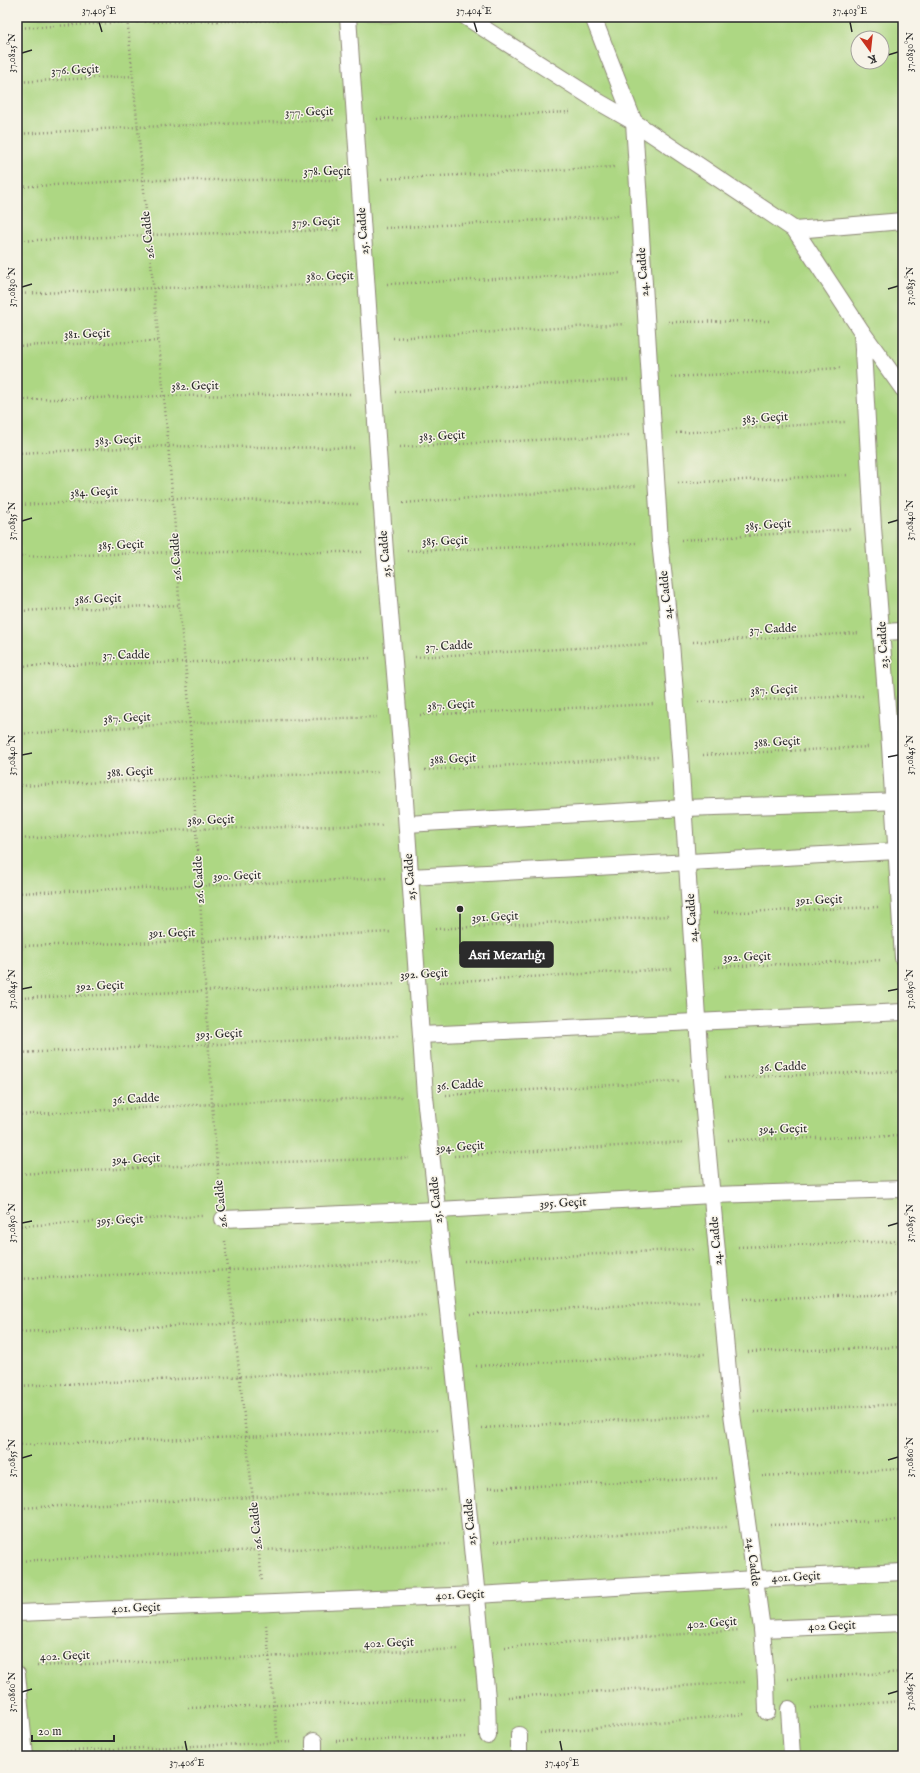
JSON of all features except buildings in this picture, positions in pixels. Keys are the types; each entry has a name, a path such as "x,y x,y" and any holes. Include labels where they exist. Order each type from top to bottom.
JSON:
{"lane":[{"path":"466,17 599,102 634,122 795,230 862,332 903,389"},
{"name":"24. Cadde","path":"593,17 634,122 660,542 676,703 692,914 701,1080 732,1414 762,1629 767,1712"},
{"name":"25. Cadde","path":"348,19 385,552 403,771 425,1096 477,1595 487,1698 488,1736"},
{"path":"795,230 903,221"},
{"name":"23. Cadde","path":"862,332 873,527 882,632 885,695 890,746 898,801 897,851 900,906 895,959"},
{"path":"882,632 903,631"},
{"path":"406,824 684,808 898,801"},
{"path":"410,877 897,851"},
{"path":"421,1035 698,1020 903,1012"},
{"name":"395. Geçit","path":"222,1217 438,1210 712,1194 903,1189"},
{"name":"401. Geçit","path":"17,1613 477,1595 903,1572"},
{"name":"402 Geçit","path":"762,1629 903,1623"},
{"path":"17,1674 25,1756"},
{"path":"789,1709 792,1756"},
{"path":"519,1735 519,1756"}],"path":[{"name":"26. Cadde","path":"127,17 147,236 154,288 177,552 179,605 190,723 208,1043 217,1164 278,1743"},
{"path":"17,28 128,22 348,19"},
{"name":"376. Geçit","path":"17,82 133,76"},
{"name":"377. Geçit","path":"17,134 137,127 584,112 599,102"},
{"name":"378. Geçit","path":"17,187 142,180 359,180 636,165"},
{"name":"379. Geçit","path":"17,241 362,230 639,215"},
{"name":"380. Geçit","path":"17,294 154,288 366,284 643,273"},
{"path":"370,340 646,322 772,322"},
{"name":"381. Geçit","path":"17,346 158,341"},
{"name":"382. Geçit","path":"17,400 374,393 864,366"},
{"name":"383. Geçit","path":"17,453 168,446 378,448 653,434 867,420"},
{"name":"384. Geçit","path":"17,505 172,498 382,505 656,484 870,474"},
{"name":"385. Geçit","path":"17,557 177,552 385,552 660,542 873,527"},
{"name":"386. Geçit","path":"17,611 179,605"},
{"name":"37. Cadde","path":"17,666 394,658 882,632"},
{"name":"387. Geçit","path":"17,734 190,723 399,716 885,695"},
{"name":"388. Geçit","path":"17,786 403,771 890,746"},
{"name":"389. Geçit","path":"17,839 196,829 406,824"},
{"name":"390. Geçit","path":"17,893 410,877"},
{"name":"391. Geçit","path":"17,946 202,941 414,931 692,914 900,906"},
{"name":"392. Geçit","path":"17,998 418,983 895,959"},
{"name":"393. Geçit","path":"17,1053 208,1043 421,1035"},
{"name":"36. Cadde","path":"17,1115 212,1104 425,1096 701,1080 903,1071"},
{"name":"394. Geçit","path":"17,1174 217,1164 432,1158 707,1140 903,1136"},
{"name":"395. Geçit","path":"17,1226 222,1217"},
{"name":"402. Geçit","path":"33,1666 482,1649 762,1629"},
{"path":"188,1708 487,1698 903,1672"}],"green space":[{"path":"17,17 903,17 903,1756 17,1756"}],"place":[{"name":"Asri Mezarlığı","path":"460,909"}]}
